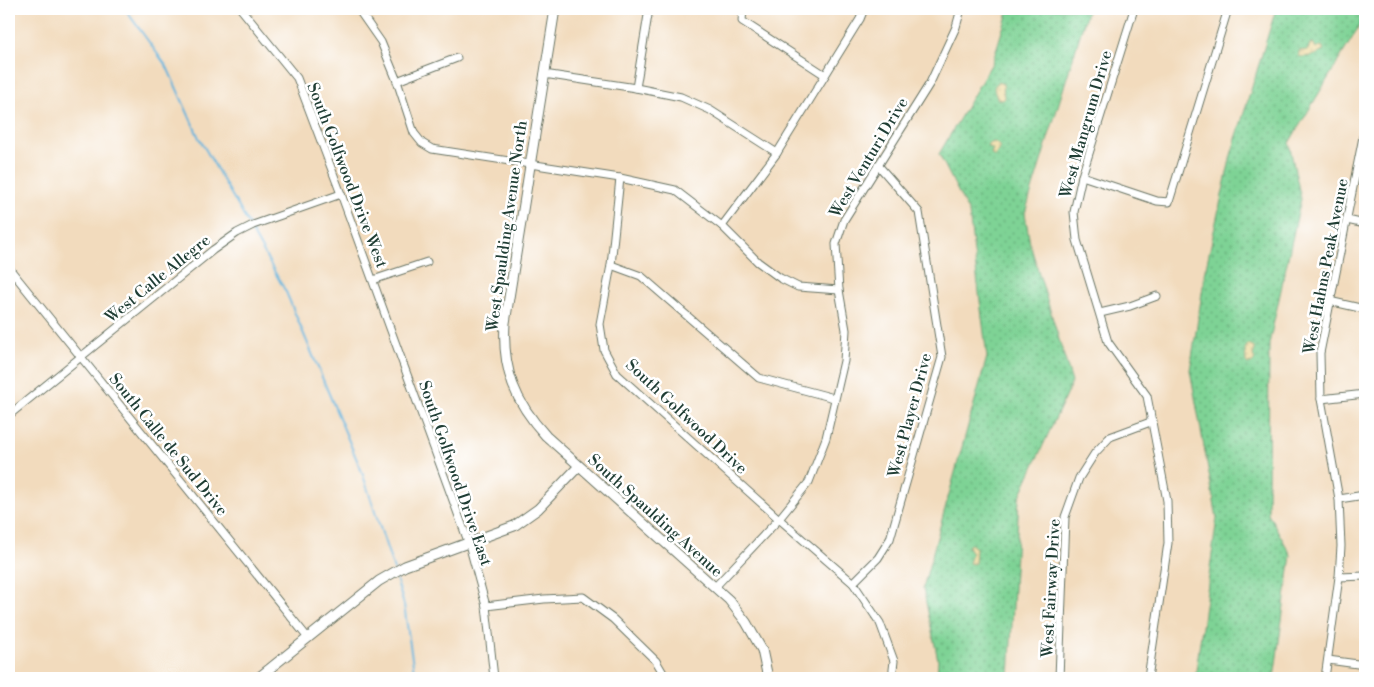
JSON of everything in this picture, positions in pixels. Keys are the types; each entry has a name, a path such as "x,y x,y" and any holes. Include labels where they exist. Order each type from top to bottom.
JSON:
{"street":[{"name":"South Golfwood Drive West","path":"241,9 297,78 373,280"},
{"name":"West Spaulding Avenue North","path":"511,381 505,352 506,323 554,9"},
{"path":"636,88 650,9"},
{"path":"743,9 742,21 825,75"},
{"path":"722,226 777,153 860,19 864,9"},
{"name":"West Venturi Drive","path":"716,587 779,520 809,482 826,438 844,360 846,330 839,290 836,244 841,228 844,220 930,83 956,27 961,9"},
{"name":"West Mangrum Drive","path":"1134,9 1082,176 1074,212 1077,240 1108,342 1147,396 1167,501 1168,544 1148,678"},
{"path":"1082,176 1157,201 1169,202 1228,9"},
{"path":"362,10 381,42 397,81 414,133 422,143 432,148 620,178 675,190 722,226 758,262 780,278 798,287 839,290"},
{"path":"397,81 457,58"},
{"path":"544,74 681,97 703,107 777,153"},
{"name":"West Hahns Peak Avenue","path":"1325,678 1339,577 1341,546 1339,499 1321,399 1320,352 1365,129"},
{"name":"West Player Drive","path":"853,583 878,558 890,539 942,357 919,212 878,165"},
{"name":"South Golfwood Drive","path":"620,178 611,264 600,324 604,350 617,374 779,520 853,583 880,622 894,661 892,678"},
{"name":"West Calle Allegre","path":"9,415 213,250 237,233 253,225 341,194"},
{"path":"1347,220 1365,224"},
{"path":"373,280 427,262"},
{"path":"611,264 641,276 759,378 834,398"},
{"name":"South Calle de Sud Drive","path":"9,268 308,638"},
{"name":"South Golfwood Drive East","path":"373,280 469,544 486,606 494,678"},
{"path":"1100,313 1130,306 1157,296"},
{"path":"1330,301 1360,308"},
{"name":"South Spaulding Avenue","path":"511,381 522,405 537,426 729,600 746,622 762,650 768,678"},
{"path":"1321,399 1365,394"},
{"name":"West Fairway Drive","path":"1059,678 1065,517 1079,478 1095,453 1110,437 1153,421"},
{"path":"258,678 379,581 404,566 469,544 514,526 538,509 579,466"},
{"path":"1339,499 1365,495"},
{"path":"1339,577 1365,576"},
{"path":"486,606 544,599 583,597 613,620 644,649 656,661 666,678"},
{"path":"1328,660 1365,665"}],"green space":[{"path":"1009,9 1088,9 1025,213 1030,244 1072,382 1019,498 1009,678 937,678 938,660 923,588 987,357 969,213 939,154 992,63"},
{"path":"1276,9 1365,9 1365,12 1357,30 1289,143 1301,199 1269,344 1268,513 1291,555 1274,678 1195,678 1217,518 1190,370 1206,267 1231,155"}],"sand":[{"path":"1310,44 1314,45 1316,49 1322,46 1324,50 1312,56 1299,56 1299,51 1308,50"},
{"path":"997,82 1003,84 1004,98 1002,100 997,99 994,88"},
{"path":"995,142 1000,147 995,156 993,156 991,153 993,149 987,146"},
{"path":"1248,344 1253,346 1255,350 1253,355 1255,360 1248,364 1246,362 1245,349"},
{"path":"971,544 976,548 975,563 973,564 969,563 972,554 968,546"}],"waterway":[{"path":"125,9 167,67 199,138 249,225"},
{"path":"251,230 286,292 362,472 394,570"},
{"path":"395,575 404,605 415,678"}]}
